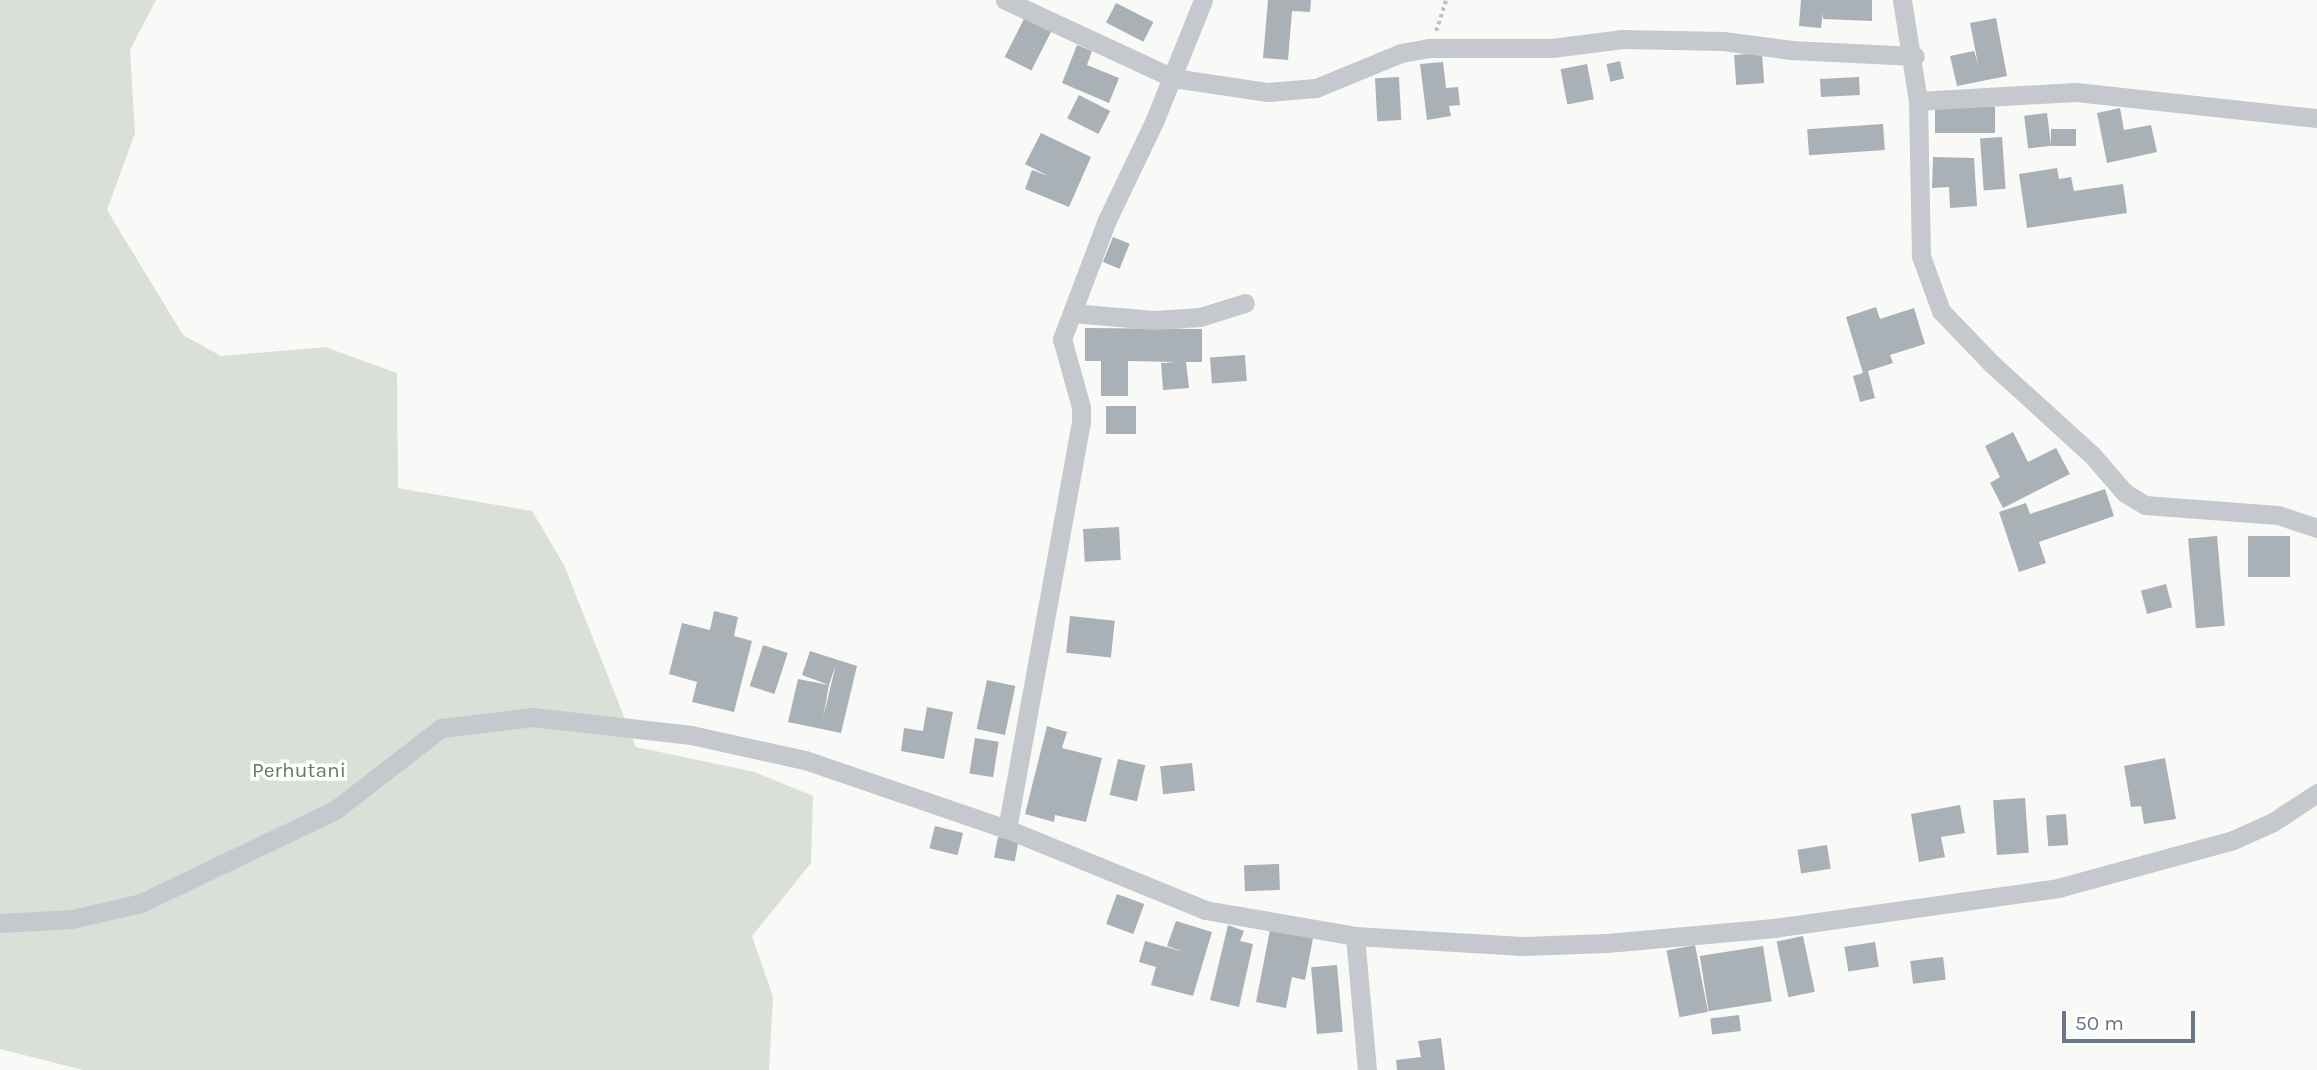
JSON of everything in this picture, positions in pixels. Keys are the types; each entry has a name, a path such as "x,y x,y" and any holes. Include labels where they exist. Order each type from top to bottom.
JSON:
{"street":[{"path":"1005,0 1173,78 1268,92 1316,88 1401,53 1429,48 1552,48 1622,39 1723,41 1791,50 1914,56"},
{"path":"1007,830 1081,422 1081,407 1062,339 1107,220 1173,78 1203,0"},
{"path":"1902,0 1914,56 1918,101 1921,256 1941,311 1992,365 2092,455 2125,493 2145,505 2278,515 2317,528"},
{"path":"1918,101 2076,92 2317,118"},
{"path":"1072,313 1154,320 1200,317 1244,303"},
{"path":"0,923 72,919 141,903 335,810 441,729 473,722 533,717 691,735 805,760 1007,830 1205,910 1355,936 1522,946 1607,943 1975,902 2059,888 2233,840 2273,822 2317,793"},
{"path":"1355,936 1367,1070"}],"path":[{"path":"1429,48 1446,0"}],"green space":[{"name":"Perhutani","path":"0,0 156,0 130,50 135,133 107,210 183,335 221,356 325,347 397,373 398,488 532,511 564,565 636,747 755,772 813,796 811,863 752,936 773,997 769,1070 83,1070 0,1049"}],"building":[{"path":"1268,0 1311,0 1310,12 1292,11 1288,60 1263,58"},
{"path":"1801,0 1872,0 1872,21 1823,19 1823,12 1821,28 1799,26"},
{"path":"1116,3 1153,22 1143,42 1106,23"},
{"path":"1026,15 1053,29 1031,70 1005,57"},
{"path":"1996,18 2007,76 1957,86 1950,56 1974,51 1978,64 1970,23"},
{"path":"1077,45 1092,51 1087,65 1119,78 1109,103 1062,83"},
{"path":"1762,53 1764,83 1736,85 1734,55"},
{"path":"1620,61 1624,79 1610,82 1606,64"},
{"path":"1443,62 1446,88 1458,87 1460,105 1449,106 1451,116 1427,120 1420,64"},
{"path":"1587,64 1594,99 1567,104 1560,69"},
{"path":"1399,77 1401,120 1377,121 1375,78"},
{"path":"1859,77 1860,95 1821,97 1820,79"},
{"path":"1079,95 1110,111 1098,134 1067,118"},
{"path":"1935,107 1995,107 1995,133 1935,133"},
{"path":"2120,108 2124,130 2151,125 2157,152 2107,163 2097,113"},
{"path":"2047,113 2051,146 2028,149 2024,116"},
{"path":"1883,124 1885,150 1809,155 1807,129"},
{"path":"2051,129 2076,129 2076,146 2051,146"},
{"path":"1041,133 1091,157 1069,207 1025,189 1032,170 1048,176 1025,164"},
{"path":"2002,137 2006,189 1984,190 1980,139"},
{"path":"1933,157 1974,158 1977,206 1950,208 1949,187 1932,188"},
{"path":"2057,168 2059,179 2071,177 2074,191 2123,184 2127,213 2027,228 2019,174"},
{"path":"1113,237 1130,244 1120,269 1103,262"},
{"path":"1876,307 1880,319 1914,308 1925,344 1890,355 1893,363 1868,371 1875,398 1860,402 1853,376 1863,373 1846,317"},
{"path":"1085,328 1202,329 1202,362 1186,362 1189,388 1163,390 1161,363 1177,362 1128,361 1128,396 1101,396 1101,361 1085,361"},
{"path":"1245,355 1247,381 1212,383 1210,357"},
{"path":"1106,406 1136,406 1136,434 1106,434"},
{"path":"2013,432 2028,462 2056,448 2070,474 2003,508 1990,483 2000,477 1985,446"},
{"path":"2105,489 2114,516 2039,542 2046,563 2019,572 1999,512 2026,503 2030,514"},
{"path":"1119,527 1121,560 1085,562 1083,529"},
{"path":"2217,536 2225,626 2196,628 2188,539"},
{"path":"2248,536 2290,536 2290,577 2248,577"},
{"path":"2166,584 2172,607 2147,614 2141,591"},
{"path":"714,611 738,617 734,636 752,641 734,712 692,702 697,682 669,674 682,623 710,630"},
{"path":"1070,616 1115,621 1111,658 1066,653"},
{"path":"763,645 788,653 774,694 750,686"},
{"path":"810,651 857,666 841,733 788,722 798,679 829,685 802,675","holes":["836,664 823,718 829,685"]},
{"path":"987,680 1015,686 1005,735 977,729"},
{"path":"927,707 953,712 944,759 901,751 904,728 923,731"},
{"path":"1047,726 1067,732 1062,748 1102,758 1086,822 1055,815 1054,822 1025,814"},
{"path":"975,738 999,742 993,777 969,774"},
{"path":"2165,758 2176,819 2144,824 2141,806 2131,807 2124,766"},
{"path":"1118,759 1145,765 1137,801 1110,795"},
{"path":"1192,763 1195,791 1163,794 1160,766"},
{"path":"2025,798 2029,853 1997,855 1993,800"},
{"path":"1960,805 1965,833 1941,837 1945,857 1919,862 1911,814"},
{"path":"2066,814 2068,845 2048,846 2046,815"},
{"path":"935,826 963,833 958,855 929,848"},
{"path":"998,837 1019,841 1015,862 994,858"},
{"path":"1827,845 1831,869 1801,873 1797,850"},
{"path":"1279,864 1280,890 1245,891 1244,865"},
{"path":"1117,894 1144,904 1133,934 1106,924"},
{"path":"1176,921 1212,932 1193,996 1151,985 1156,967 1139,962 1145,941 1184,952 1167,946"},
{"path":"1228,925 1244,931 1240,941 1253,944 1239,1007 1210,1000"},
{"path":"1270,930 1313,938 1305,980 1292,977 1286,1008 1256,1002"},
{"path":"1803,936 1815,992 1788,997 1777,942"},
{"path":"1875,942 1879,967 1848,972 1844,947"},
{"path":"1695,945 1708,1012 1680,1017 1667,951"},
{"path":"1763,946 1772,1001 1709,1011 1700,956"},
{"path":"1943,957 1946,980 1913,984 1910,961"},
{"path":"1337,965 1343,1032 1317,1034 1311,967"},
{"path":"1739,1015 1741,1031 1712,1034 1710,1019"},
{"path":"1441,1038 1445,1070 1397,1070 1396,1060 1421,1057 1418,1041"}]}
